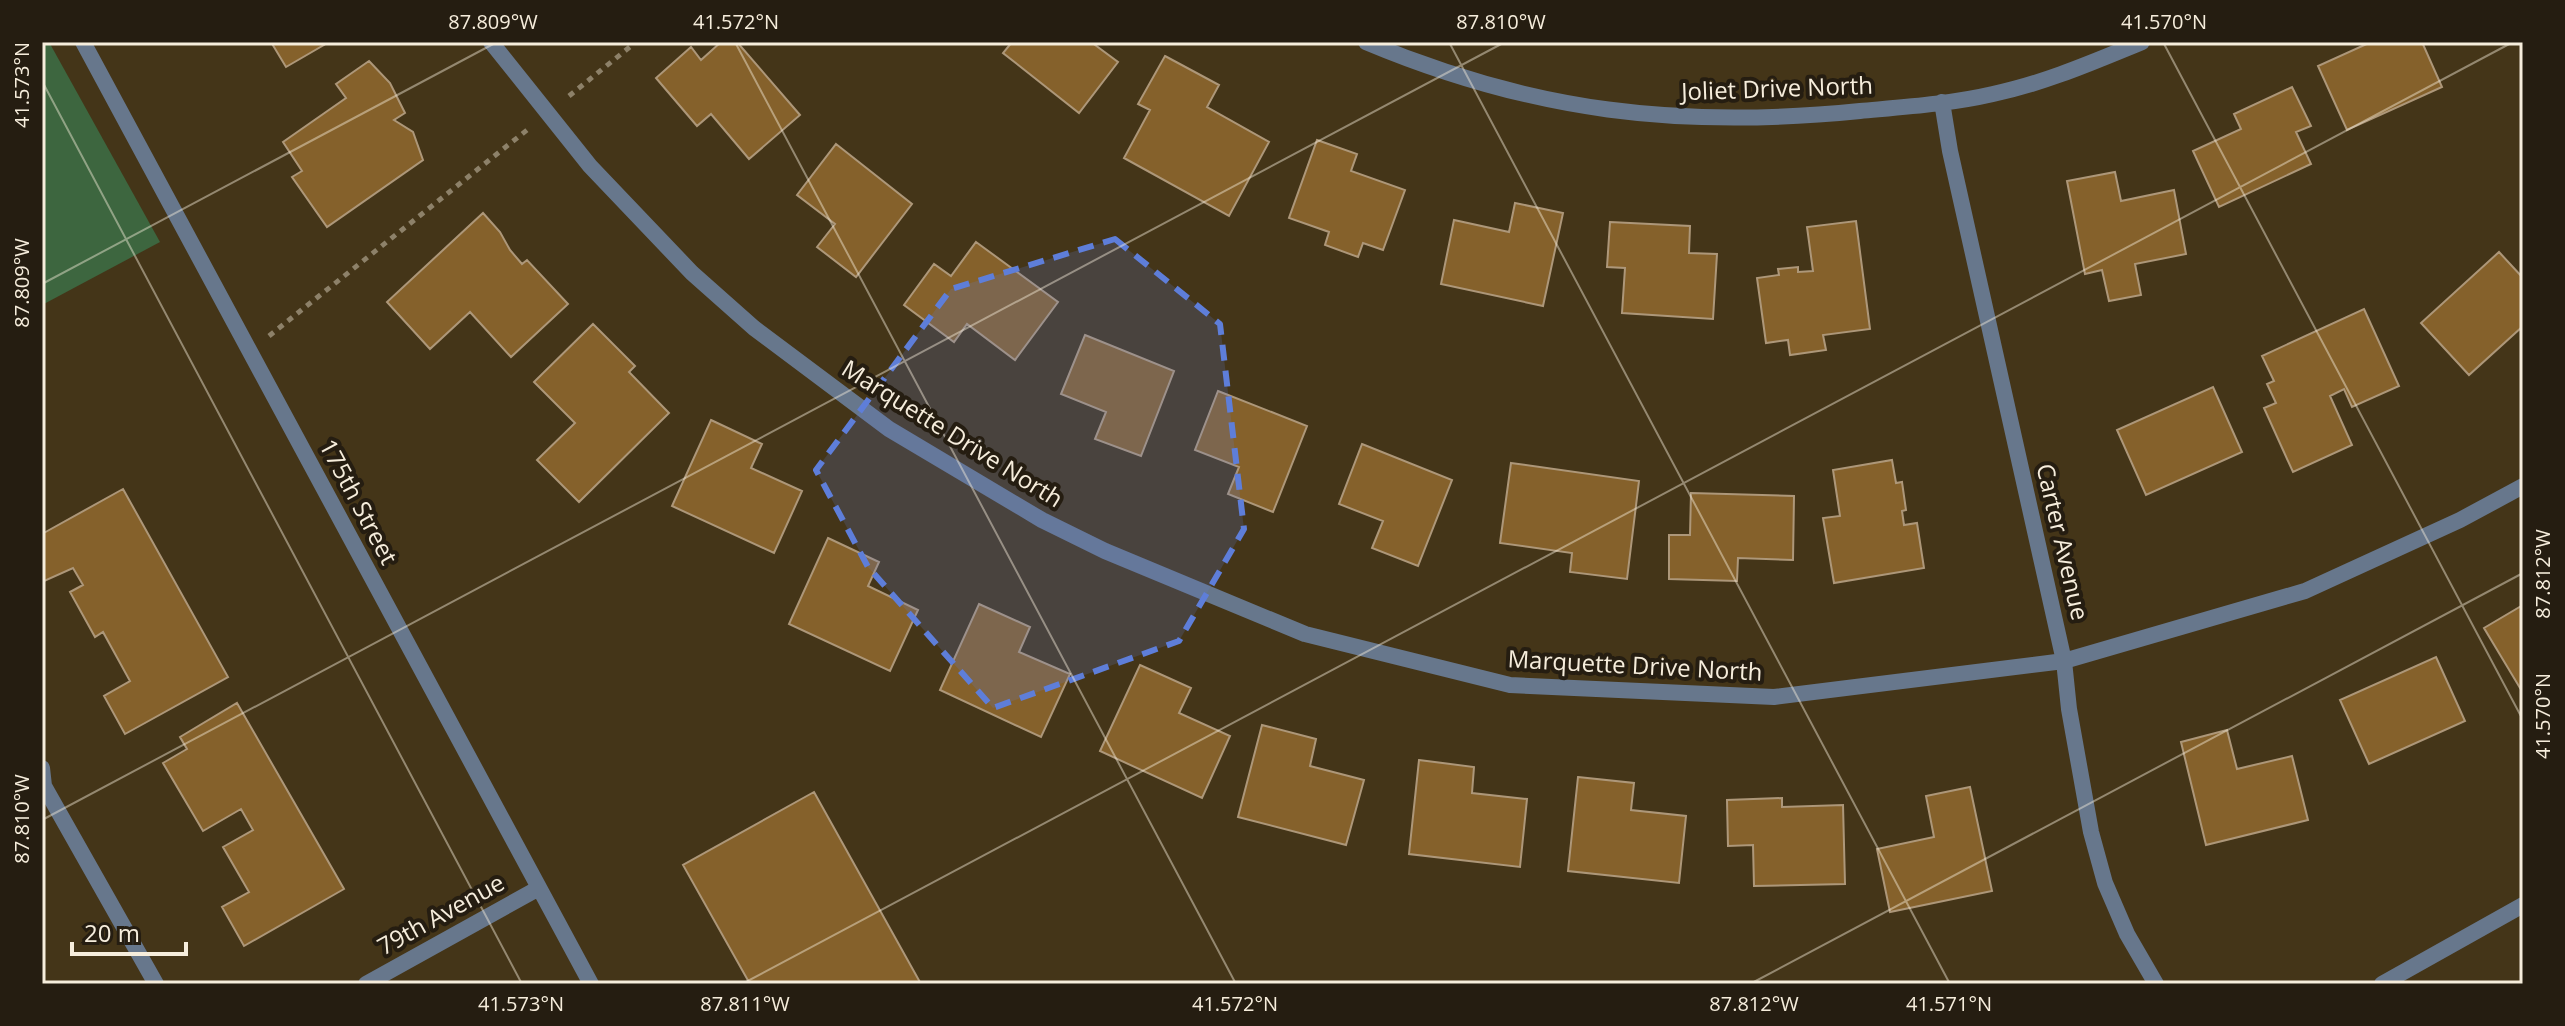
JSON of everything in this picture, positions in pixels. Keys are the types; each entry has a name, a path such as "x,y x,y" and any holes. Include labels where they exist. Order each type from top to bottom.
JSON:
{"street":[{"name":"175th Street","path":"83,42 591,984"},
{"name":"Marquette Drive North","path":"491,42 547,114 626,206 692,273 754,328 889,429 982,487 1105,551 1305,634 1510,685 1774,697 2064,661 2305,591 2460,520 2523,486"},
{"name":"Joliet Drive North","path":"1366,42 1467,81 1548,101 1646,116 1717,120 1800,117 1992,94 2071,72 2142,42"},
{"name":"Carter Avenue","path":"1942,102 1950,151 2064,661 2091,832 2105,883 2127,934 2156,984"},
{"path":"42,768 43,786 156,984"},
{"name":"79th Avenue","path":"366,984 539,888"},
{"path":"2382,984 2523,905"}],"path":[{"path":"250,352 636,42"}],"highlighted area":[{"path":"1115,239 1220,324 1244,529 1179,641 993,708 868,567 816,470 951,289"}],"green space":[{"path":"42,42 49,42 160,242 42,305"}],"building":[{"path":"271,42 329,42 286,67"},
{"path":"721,42 737,42 800,115 749,159 711,114 697,126 656,78 691,47 701,60"},
{"path":"1012,42 1091,42 1118,62 1079,113 1003,53"},
{"path":"2371,42 2422,42 2442,87 2347,130 2318,66"},
{"path":"1165,56 1219,85 1207,107 1269,142 1229,216 1124,158 1150,110 1138,104"},
{"path":"369,61 390,83 405,113 394,120 413,132 423,160 327,227 292,177 302,171 283,142 346,98 336,84"},
{"path":"2292,87 2311,126 2296,132 2311,164 2219,207 2193,151 2241,129 2234,114"},
{"path":"1317,140 1357,154 1351,171 1405,190 1383,250 1363,243 1358,257 1325,245 1329,232 1289,218"},
{"path":"836,144 912,204 856,277 817,247 835,224 797,195"},
{"path":"2115,172 2121,201 2174,190 2186,254 2135,264 2141,295 2109,301 2102,270 2085,274 2067,181"},
{"path":"1515,203 1563,213 1543,306 1441,284 1454,220 1509,232"},
{"path":"483,213 522,264 527,260 568,304 511,357 470,312 430,349 387,302"},
{"path":"1856,221 1870,329 1823,335 1826,350 1790,355 1788,340 1766,343 1757,278 1779,275 1778,269 1798,267 1798,272 1813,271 1807,227"},
{"path":"1610,222 1690,226 1689,253 1717,254 1713,319 1622,313 1625,268 1607,267"},
{"path":"976,242 1058,302 1015,360 967,324 954,342 904,305 934,264 951,276"},
{"path":"2499,252 2523,278 2523,326 2469,375 2421,323"},
{"path":"2364,309 2399,386 2352,407 2344,389 2330,396 2352,445 2293,472 2264,408 2276,403 2267,384 2274,381 2262,356"},
{"path":"593,324 635,366 629,372 669,413 579,502 537,460 575,423 534,382"},
{"path":"1085,335 1174,371 1141,456 1095,439 1106,412 1061,394"},
{"path":"2213,387 2242,452 2146,495 2117,430"},
{"path":"1218,391 1307,426 1273,512 1228,494 1239,467 1195,450"},
{"path":"711,420 762,444 751,468 802,491 774,553 672,506"},
{"path":"1362,444 1452,480 1418,566 1372,548 1383,521 1339,504"},
{"path":"1892,460 1896,483 1902,482 1906,510 1902,511 1904,525 1917,523 1924,568 1834,583 1823,518 1840,516 1833,470"},
{"path":"1511,463 1639,481 1627,579 1570,572 1572,553 1500,543"},
{"path":"123,489 228,677 125,734 104,696 130,681 103,632 95,637 70,592 83,585 73,568 42,582 42,534"},
{"path":"1691,493 1794,496 1793,560 1738,558 1737,581 1669,579 1669,535 1690,535"},
{"path":"828,538 879,562 868,586 918,610 890,671 789,624"},
{"path":"979,604 1030,627 1019,652 1070,674 1041,737 940,690"},
{"path":"2523,605 2523,693 2484,628"},
{"path":"2436,657 2465,721 2369,764 2340,700"},
{"path":"1140,665 1191,688 1179,713 1230,736 1202,798 1100,751"},
{"path":"237,703 344,889 244,946 222,907 249,892 223,847 253,830 241,809 203,831 163,763 187,749 180,737"},
{"path":"1262,725 1316,739 1310,766 1364,780 1346,845 1238,817"},
{"path":"2227,730 2237,769 2292,756 2308,820 2206,845 2181,742"},
{"path":"1419,760 1474,767 1472,793 1527,799 1520,867 1409,854"},
{"path":"1578,777 1634,783 1631,810 1686,816 1679,883 1568,871"},
{"path":"1970,787 1992,891 1890,912 1877,849 1934,837 1926,796"},
{"path":"814,792 921,984 750,984 683,865"},
{"path":"1782,798 1782,807 1843,805 1845,884 1754,886 1753,845 1728,846 1727,800"}]}
